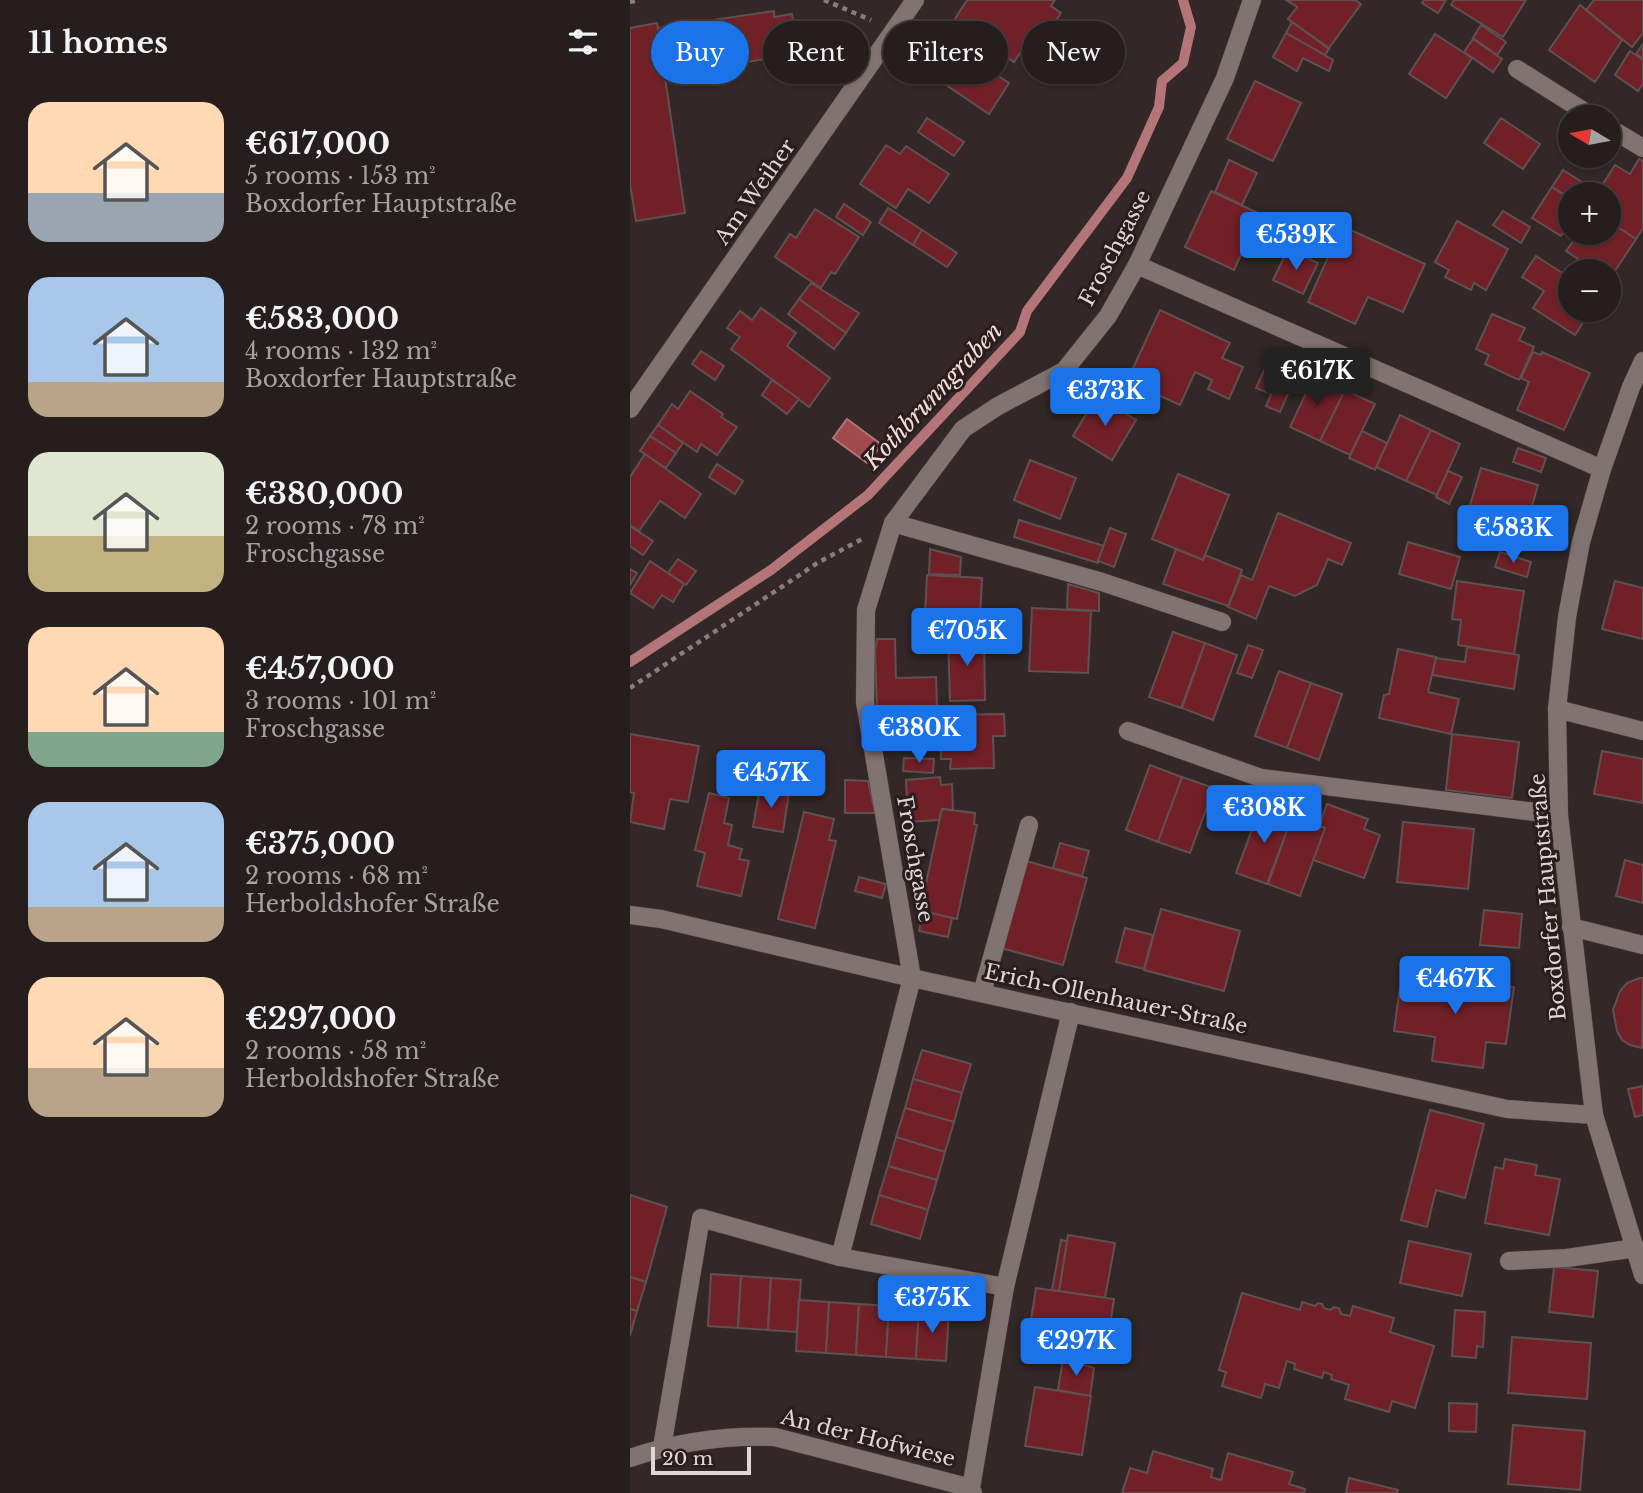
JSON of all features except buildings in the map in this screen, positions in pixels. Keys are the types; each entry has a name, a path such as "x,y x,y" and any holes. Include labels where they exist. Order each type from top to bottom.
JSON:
{"street":[{"name":"Am Weiher","path":"902,21 915,0"},
{"name":"Froschgasse","path":"912,978 865,702 866,610 892,523 963,429 998,406 1064,372 1108,316 1137,265 1224,78 1252,0"},
{"name":"Am Weiher","path":"632,398 883,49"},
{"path":"1517,69 1574,105"},
{"path":"1621,135 1643,148"},
{"path":"1137,265 1602,469"},
{"name":"Boxdorfer Hauptstraße","path":"1643,361 1602,469 1581,542 1557,709 1559,815 1594,1115 1643,1275"},
{"path":"892,523 1102,582 1222,622"},
{"path":"1557,709 1643,732"},
{"path":"1128,731 1261,778 1559,815"},
{"path":"982,992 1029,825"},
{"name":"Erich-Ollenhauer-Straße","path":"630,915 661,919 912,978 1507,1109 1594,1115"},
{"path":"1571,927 1643,945"},
{"path":"840,1257 912,978"},
{"path":"972,1490 1005,1287 1071,1012"},
{"path":"662,1447 701,1217 840,1257 1005,1287"},
{"path":"1509,1261 1567,1258 1636,1248"},
{"name":"An der Hofwiese","path":"630,1458 662,1447 747,1436 775,1437 972,1490"}],"path":[{"path":"630,2 638,0"},
{"path":"824,0 883,25"},
{"path":"630,688 819,562 892,523"}],"shaded area":[{"path":"847,419 882,445 867,463 833,438"}],"waterway":[{"name":"Kothbrunngraben","path":"630,662 771,570 868,495 1020,332 1027,311 1127,178 1159,107 1162,81 1183,63 1191,27 1183,0"}]}
